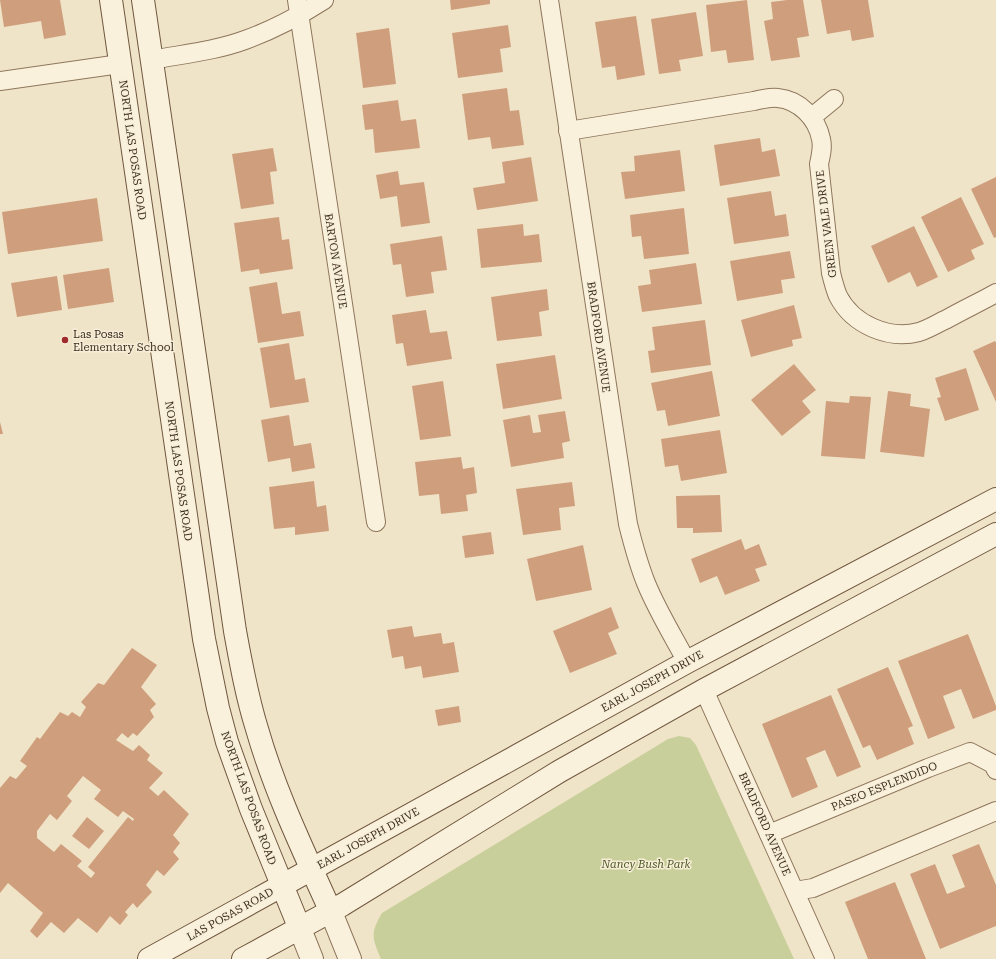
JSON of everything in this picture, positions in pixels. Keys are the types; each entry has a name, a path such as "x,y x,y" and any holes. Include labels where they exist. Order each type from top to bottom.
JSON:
{"main road":[{"name":"NORTH LAS POSAS ROAD","path":"111,0 202,631 210,673 229,748 312,959"},
{"path":"143,0 235,632 241,664 257,730 268,762 350,959"},
{"path":"120,64 152,60"},
{"name":"EARL JOSEPH DRIVE","path":"312,870 687,662 996,499"},
{"path":"244,959 331,912 560,771 704,690 996,534"},
{"name":"LAS POSAS ROAD","path":"149,959 312,870"}],"street":[{"path":"152,60 216,48 244,40 268,31 298,8 324,0"},
{"name":"BRADFORD AVENUE","path":"549,0 628,524 646,583 659,611 687,662"},
{"name":"BARTON AVENUE","path":"298,8 376,522"},
{"path":"0,81 120,64"},
{"name":"GREEN VALE DRIVE","path":"568,131 766,98 779,98 792,102 803,108 812,117 818,128 822,152 819,164 831,273 839,298 855,317 878,330 898,333 919,332 932,327 996,294"},
{"path":"812,117 834,99"},
{"name":"BRADFORD AVENUE","path":"704,690 825,959"},
{"name":"PASEO ESPLENDIDO","path":"769,834 970,752 993,764 996,770"},
{"path":"795,891 813,888 996,811"}],"green space":[{"name":"Nancy Bush Park","path":"679,736 690,738 696,745 794,959 381,959 374,940 374,931 382,913 668,739"}],"building":[{"path":"0,0 60,0 66,35 44,39 41,21 4,27"},
{"path":"450,0 490,0 490,4 451,10"},
{"path":"747,0 754,60 728,63 726,50 711,52 706,5"},
{"path":"803,0 809,36 797,38 800,57 771,61 764,21 773,19 771,2"},
{"path":"821,0 868,0 874,37 852,41 850,30 827,34"},
{"path":"696,12 703,56 679,60 681,71 659,74 651,19"},
{"path":"636,16 645,75 617,80 615,66 602,68 595,22"},
{"path":"508,25 511,47 500,49 503,72 458,78 452,33"},
{"path":"389,28 396,84 363,88 356,33"},
{"path":"507,88 510,111 519,110 524,145 492,149 490,137 468,140 462,94"},
{"path":"398,100 401,121 416,119 420,148 375,153 373,129 365,130 362,105"},
{"path":"760,138 762,152 775,149 780,176 720,186 714,145"},
{"path":"273,148 277,171 270,172 274,204 241,209 232,154"},
{"path":"680,150 685,191 625,199 621,172 635,171 634,156"},
{"path":"531,157 538,201 477,210 473,188 505,183 502,162"},
{"path":"398,171 400,185 424,182 430,223 401,227 397,196 380,199 376,175"},
{"path":"996,177 996,237 994,238 971,189"},
{"path":"771,191 775,216 786,214 789,236 734,244 727,198"},
{"path":"961,197 984,244 971,250 975,259 948,272 921,217"},
{"path":"97,198 103,241 8,254 2,212"},
{"path":"684,208 689,254 644,259 641,236 632,237 630,215"},
{"path":"279,217 282,240 289,239 293,269 260,274 259,269 241,272 234,223"},
{"path":"523,224 524,236 539,234 542,262 481,268 477,229"},
{"path":"914,226 938,277 917,287 910,272 888,283 871,246"},
{"path":"442,236 447,270 431,272 434,293 406,297 401,264 393,265 390,244"},
{"path":"790,251 795,278 781,280 783,293 737,301 730,261"},
{"path":"696,263 702,304 642,312 638,286 651,284 649,270"},
{"path":"109,268 114,302 68,309 63,275"},
{"path":"57,276 62,310 17,317 11,283"},
{"path":"277,282 282,314 300,311 304,336 258,343 249,287"},
{"path":"547,289 549,310 539,312 542,336 497,341 491,297"},
{"path":"794,305 802,338 792,340 793,346 751,357 741,320"},
{"path":"426,310 430,333 447,331 452,359 407,366 403,343 396,344 392,315"},
{"path":"705,320 711,365 651,373 648,351 655,350 652,327"},
{"path":"995,341 996,343 996,402 973,351"},
{"path":"289,343 295,380 305,378 309,402 270,408 260,348"},
{"path":"555,355 562,399 503,409 496,364"},
{"path":"794,364 816,390 802,401 811,412 782,436 751,400"},
{"path":"966,368 979,410 945,421 937,398 941,397 935,378"},
{"path":"712,371 720,416 668,426 665,410 657,411 651,383"},
{"path":"443,381 451,436 420,440 412,386"},
{"path":"888,391 911,394 910,406 930,409 924,457 880,452"},
{"path":"850,396 871,397 865,459 821,456 826,401 849,403"},
{"path":"565,411 570,441 562,443 564,458 511,467 503,420 530,415 533,433 541,432 538,415"},
{"path":"289,415 294,446 311,443 315,468 292,472 290,458 268,462 261,420"},
{"path":"0,422 3,434 0,434"},
{"path":"720,430 727,473 681,481 678,465 665,467 661,439"},
{"path":"461,457 463,469 474,467 477,493 466,495 468,511 441,514 439,494 419,496 415,462"},
{"path":"314,481 317,507 326,505 329,531 295,535 295,527 274,529 269,487"},
{"path":"572,482 575,506 559,508 561,530 523,535 516,489"},
{"path":"720,495 722,532 693,533 693,528 677,528 676,496"},
{"path":"491,532 494,554 465,558 462,536"},
{"path":"741,539 745,550 759,544 767,565 755,569 760,581 725,595 717,576 700,583 691,559"},
{"path":"583,545 592,590 536,601 527,559"},
{"path":"611,607 619,628 608,633 617,654 570,673 553,631"},
{"path":"412,626 414,637 441,633 443,644 454,642 459,672 423,678 421,666 405,669 403,656 392,658 387,630"},
{"path":"968,634 996,706 996,710 973,719 961,689 943,696 955,728 928,739 898,661"},
{"path":"132,648 157,665 141,687 156,704 150,710 154,717 137,736 133,733 128,738 122,733 116,740 133,751 139,745 150,755 147,760 163,773 149,788 158,796 164,790 189,814 173,835 180,843 173,852 179,859 164,876 157,870 146,885 152,892 137,908 133,903 125,912 128,915 120,925 110,916 97,933 78,918 64,933 51,922 37,938 30,931 43,913 8,883 0,893 0,788 10,776 16,779 27,766 20,761 37,737 40,739 60,712 68,716 72,712 80,717 86,707 81,702 98,683 104,685","holes":["83,776 101,790 94,799 118,817 123,811 134,819 133,821 128,817 88,867 95,873 91,878 77,866 82,861 61,844 54,852 37,838 37,831 50,814 57,820 72,801 67,796"]},
{"path":"888,667 913,726 908,728 914,744 877,760 870,745 863,748 837,689"},
{"path":"831,695 861,767 837,777 825,750 806,758 818,787 792,798 762,724"},
{"path":"459,706 461,722 438,726 435,710"},
{"path":"87,817 104,831 89,849 72,836"},
{"path":"979,844 996,885 996,926 940,949 910,874 935,864 947,894 965,887 952,855"},
{"path":"895,882 926,959 868,959 845,902"}],"place":[{"name":"Las Posas Elementary School","path":"65,340"}]}
